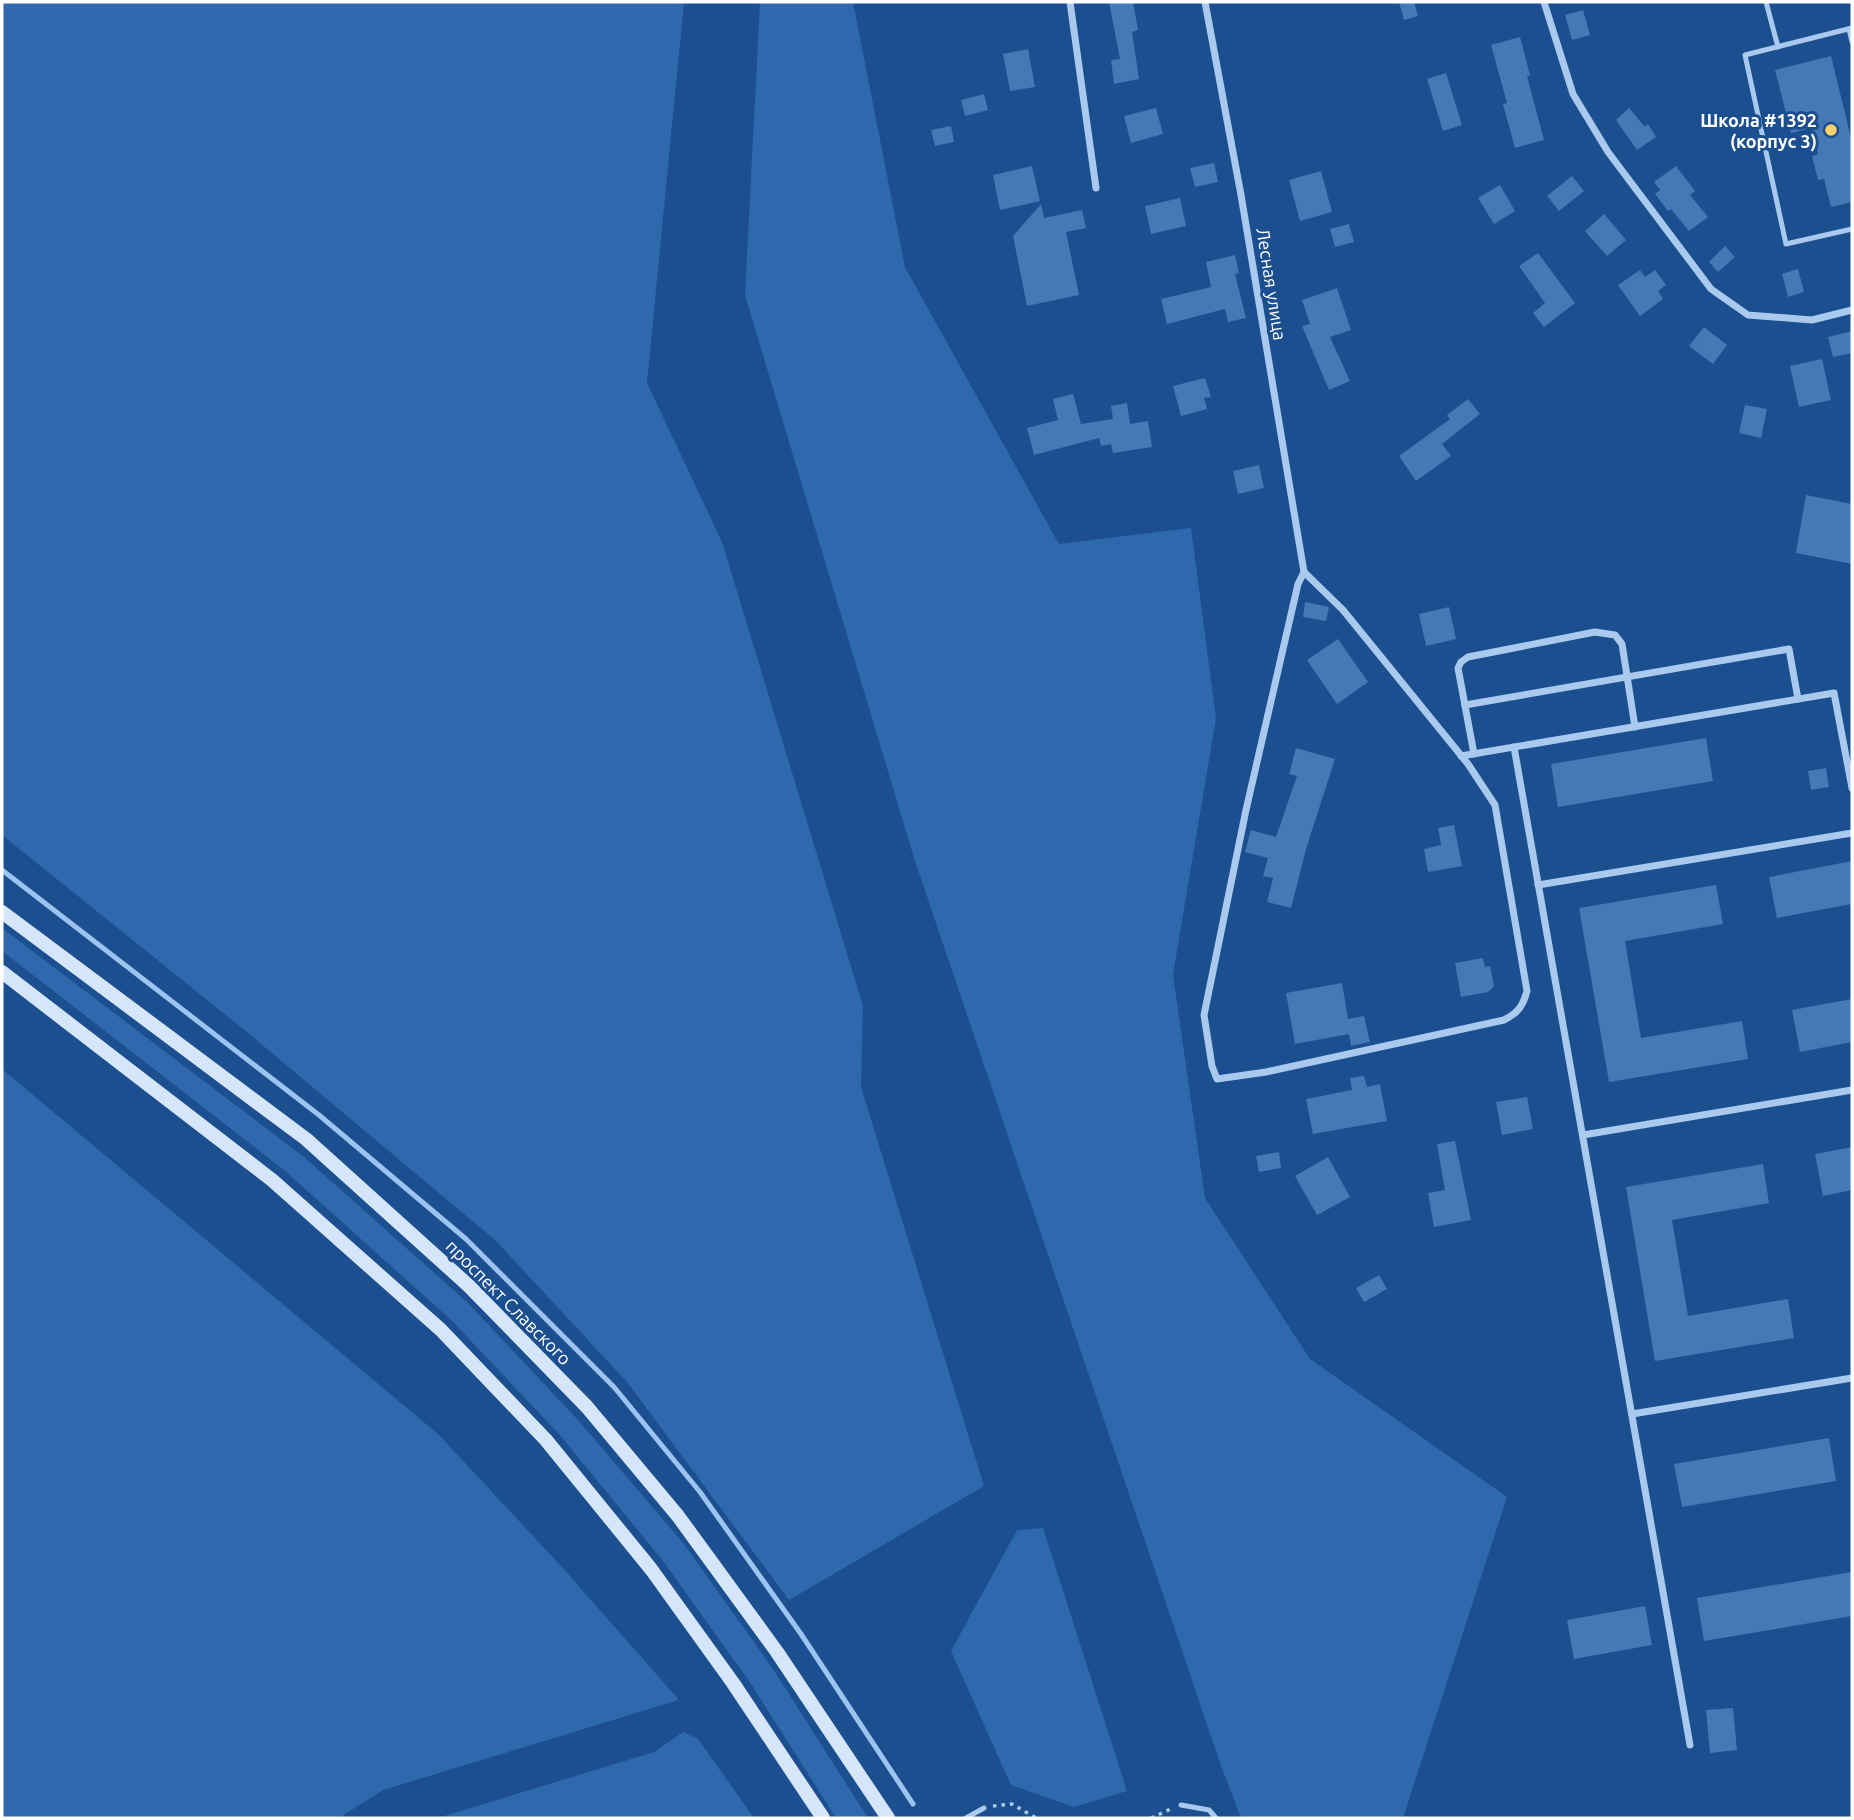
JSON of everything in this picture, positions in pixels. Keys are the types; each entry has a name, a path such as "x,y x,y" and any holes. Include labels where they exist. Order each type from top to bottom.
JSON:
{"main road":[{"name":"проспект Славского","path":"2,912 306,1139 469,1286 587,1407 678,1516 777,1652 888,1818"},
{"path":"2,972 272,1180 441,1330 546,1440 651,1569 733,1683 823,1818"}],"street":[{"path":"1070,2 1096,188"},
{"name":"Лесная улица","path":"1205,2 1241,195 1304,572"},
{"path":"1544,2 1573,94 1608,152 1711,289 1748,315 1812,320 1852,310"},
{"path":"1304,572 1343,610 1461,756 1495,805 1527,990 1524,1004 1515,1015 1504,1020 1266,1072 1217,1079 1212,1066 1204,1016 1249,797 1298,584 1304,572"},
{"path":"1474,754 1458,668 1461,662 1468,657 1595,632 1615,635 1622,644 1635,727"},
{"path":"1465,705 1788,649 1798,699"},
{"path":"1461,756 1834,693 1852,788"},
{"path":"1514,747 1690,1745"},
{"path":"1538,885 1852,833"},
{"path":"1583,1135 1852,1090"},
{"path":"1632,1413 1852,1378"}],"lane":[{"path":"1766,2 1778,47"},
{"path":"1852,42 1851,28 1745,55 1786,244 1852,229"},
{"path":"1181,1805 1209,1810 1216,1818"},
{"path":"966,1818 984,1808"}],"path":[{"path":"984,1808 1012,1804 1036,1818"},
{"path":"1151,1818 1181,1805"}],"shaded area":[{"path":"2,2 684,2 647,383 722,542 863,1006 861,1087 984,1486 789,1600 627,1382 495,1240 242,1028 2,835"},
{"path":"760,2 853,2 905,267 1059,544 1191,528 1216,718 1173,975 1205,1198 1310,1359 1507,1497 1403,1818 1241,1818 1220,1763 914,858 745,295"},
{"path":"2,928 304,1157 468,1303 578,1420 684,1544 773,1669 868,1818 836,1818 751,1684 663,1561 559,1434 451,1320 284,1170 2,951"},
{"path":"2,1069 438,1434 562,1567 679,1700 383,1790 339,1818 2,1818"},
{"path":"1043,1528 1127,1791 1074,1807 1011,1785 951,1651 1017,1530"},
{"path":"683,1732 698,1739 754,1818 438,1818 654,1752"}],"building":[{"path":"1109,2 1133,2 1138,30 1132,32 1139,79 1114,84 1111,60 1120,59"},
{"path":"1399,2 1414,2 1418,16 1404,20"},
{"path":"1583,10 1590,35 1572,40 1565,15"},
{"path":"1520,37 1544,140 1515,148 1503,104 1507,103 1491,45"},
{"path":"1028,49 1035,87 1010,91 1003,54"},
{"name":"Школа #1392 (корпус 3)","path":"1831,56 1852,142 1852,202 1831,207 1824,179 1818,180 1812,156 1818,154 1812,128 1791,133 1775,70"},
{"path":"1446,73 1462,125 1443,131 1427,79"},
{"path":"984,94 988,110 965,116 961,100"},
{"path":"1156,108 1163,134 1131,143 1124,116"},
{"path":"1629,108 1645,127 1648,124 1656,137 1637,150 1616,120"},
{"path":"951,126 954,142 935,146 931,130"},
{"path":"1214,163 1218,182 1195,187 1190,168"},
{"path":"1032,166 1040,201 1000,210 993,175"},
{"path":"1676,166 1695,191 1690,195 1708,217 1689,231 1655,194 1660,190 1654,182"},
{"path":"1321,171 1332,212 1300,221 1289,180"},
{"path":"1572,176 1584,191 1559,211 1547,196"},
{"path":"1500,185 1515,211 1494,224 1478,198"},
{"path":"1180,198 1186,226 1151,234 1145,206"},
{"path":"1041,204 1044,218 1082,210 1086,228 1066,232 1079,295 1027,306 1013,236"},
{"path":"1604,214 1626,240 1607,256 1585,231"},
{"path":"1349,224 1354,242 1335,247 1330,229"},
{"path":"1725,246 1735,257 1718,272 1709,262"},
{"path":"1538,253 1575,303 1544,327 1533,313 1545,303 1519,266"},
{"path":"1235,255 1239,273 1235,274 1246,318 1228,322 1225,309 1167,324 1161,299 1211,287 1206,262"},
{"path":"1798,269 1804,292 1788,297 1782,274"},
{"path":"1640,270 1645,277 1655,270 1666,285 1658,291 1663,299 1640,316 1618,285"},
{"path":"1337,288 1351,330 1330,337 1350,381 1329,390 1302,326 1310,324 1302,300"},
{"path":"1704,327 1727,345 1713,364 1689,346"},
{"path":"1852,331 1852,353 1833,357 1828,337"},
{"path":"1822,359 1831,400 1799,407 1790,366"},
{"path":"1205,378 1211,397 1204,398 1207,409 1181,416 1173,386"},
{"path":"1073,394 1081,424 1113,419 1111,406 1127,403 1130,424 1148,421 1152,447 1113,453 1111,444 1101,446 1099,438 1034,455 1027,428 1058,420 1053,399"},
{"path":"1468,399 1480,414 1442,444 1451,456 1416,481 1399,456 1450,419 1447,415"},
{"path":"1745,405 1767,409 1761,438 1739,433"},
{"path":"1259,465 1264,488 1238,494 1233,471"},
{"path":"1806,495 1852,504 1852,564 1796,553"},
{"path":"1305,602 1329,607 1326,621 1303,617"},
{"path":"1449,607 1456,639 1426,646 1419,614"},
{"path":"1338,639 1368,682 1337,704 1307,660"},
{"path":"1706,738 1713,781 1558,807 1551,764"},
{"path":"1296,748 1335,759 1307,846 1291,908 1267,902 1273,878 1263,876 1268,858 1245,852 1251,830 1276,837 1297,776 1289,774"},
{"path":"1826,768 1829,787 1811,790 1808,771"},
{"path":"1454,825 1462,866 1428,872 1424,849 1441,845 1438,828"},
{"path":"1852,861 1852,904 1777,918 1769,877"},
{"path":"1716,885 1723,924 1625,941 1641,1038 1742,1021 1748,1059 1609,1082 1579,908"},
{"path":"1483,958 1485,967 1490,966 1494,986 1488,992 1461,997 1455,963"},
{"path":"1342,983 1348,1019 1364,1016 1370,1042 1351,1046 1349,1034 1295,1044 1286,993"},
{"path":"1852,999 1852,1042 1800,1052 1792,1010"},
{"path":"1364,1076 1367,1087 1380,1084 1387,1121 1313,1134 1306,1099 1352,1090 1350,1078"},
{"path":"1527,1097 1533,1129 1502,1135 1496,1102"},
{"path":"1455,1141 1471,1220 1434,1227 1428,1193 1445,1190 1437,1144"},
{"path":"1852,1147 1852,1190 1823,1196 1815,1154"},
{"path":"1279,1152 1281,1168 1259,1172 1256,1156"},
{"path":"1328,1157 1350,1197 1317,1215 1295,1176"},
{"path":"1763,1164 1769,1203 1672,1220 1688,1316 1788,1299 1794,1338 1655,1361 1626,1187"},
{"path":"1379,1275 1387,1289 1364,1302 1356,1288"},
{"path":"1829,1438 1836,1481 1682,1507 1674,1464"},
{"path":"1852,1572 1852,1616 1704,1641 1697,1598"},
{"path":"1645,1606 1652,1645 1574,1659 1567,1620"},
{"path":"1733,1708 1737,1750 1710,1753 1706,1710"}],"waterway":[{"path":"2,870 319,1115 466,1239 614,1387 700,1492 801,1634 913,1804"}],"place":[{"name":"Школа #1392 (корпус 3)","path":"1831,130"}]}
